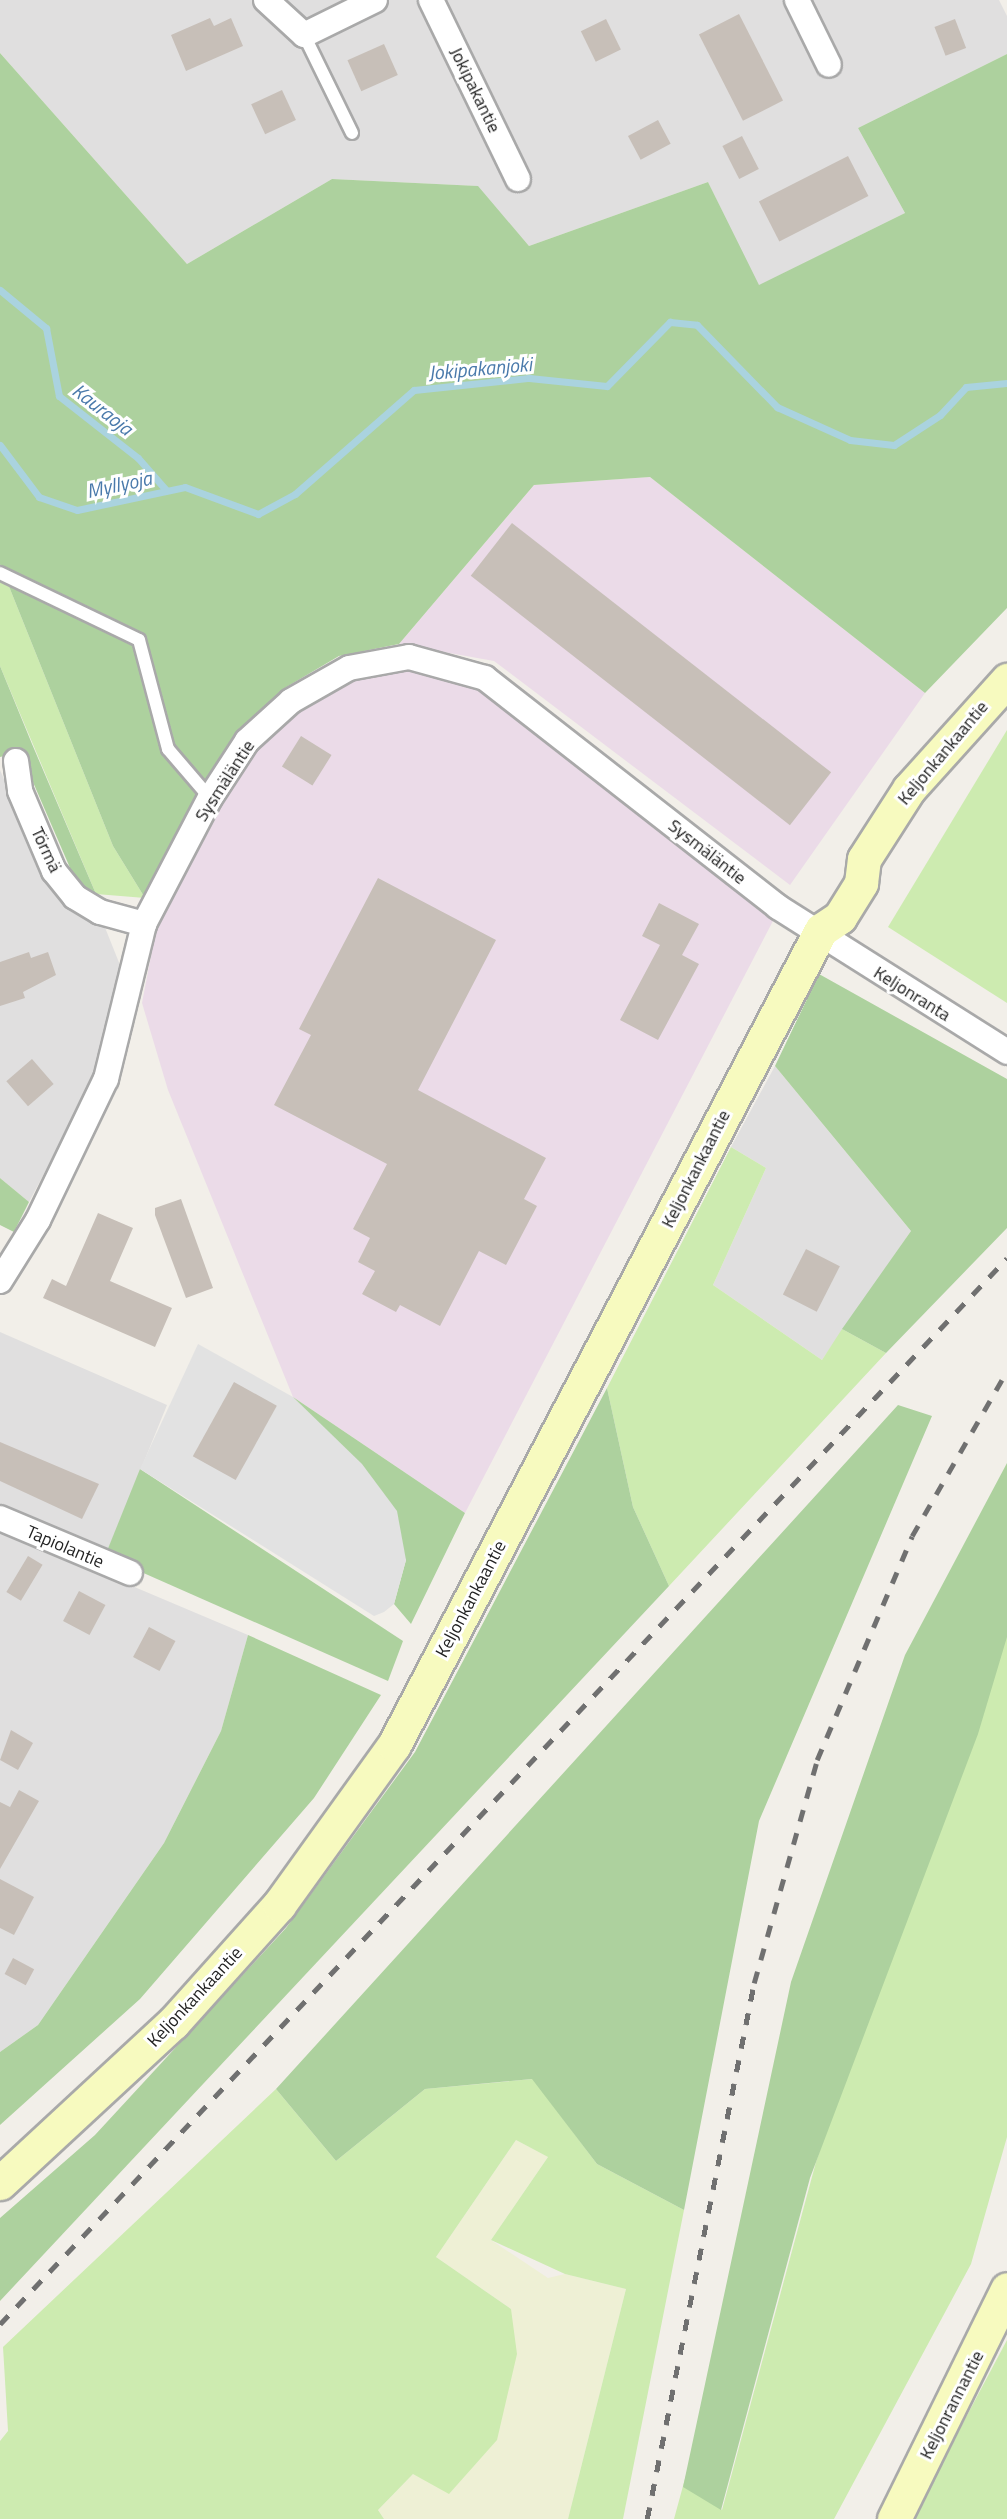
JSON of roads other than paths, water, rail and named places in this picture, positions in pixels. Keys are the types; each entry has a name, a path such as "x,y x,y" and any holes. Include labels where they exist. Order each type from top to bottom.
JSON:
{"main road":[{"name":"Keljonkankaantie","path":"0,2183 173,2023 279,1905 394,1745 820,933 840,917 861,882 864,860 909,789 1007,680"},
{"name":"Keljonrannantie","path":"894,2519 1007,2289"}],"street":[{"path":"266,0 304,35 375,0"},
{"name":"Jokipakantie","path":"431,0 518,179"},
{"path":"797,0 829,65"},
{"name":"Sysmäläntie","path":"0,1281 38,1220 106,1079 144,924 210,798 247,741 291,701 349,668 410,657 485,678 820,933"},
{"name":"Törmä","path":"16,761 20,791 54,871 83,902 144,924"},
{"name":"Keljonranta","path":"820,933 1007,1052"},
{"name":"Tapiolantie","path":"0,1518 130,1573"}],"lane":[{"path":"304,35 352,133"},
{"path":"0,573 19,586 139,640 168,749 210,798"}],"waterway":[{"name":"Kauraoja","path":"0,290 46,328 59,396 138,458 166,490"},
{"name":"Jokipakanjoki","path":"0,445 39,497 77,510 185,487 258,514 295,494 414,390 529,378 607,386 670,322 697,325 777,407 850,440 894,445 940,415 966,387 1007,383"}],"railway":[{"path":"0,2324 1007,1258"},
{"path":"647,2519 754,1983 817,1760 912,1536 1007,1371"}],"water label":[{"name":"Myllyoja","path":"119,484"}]}
